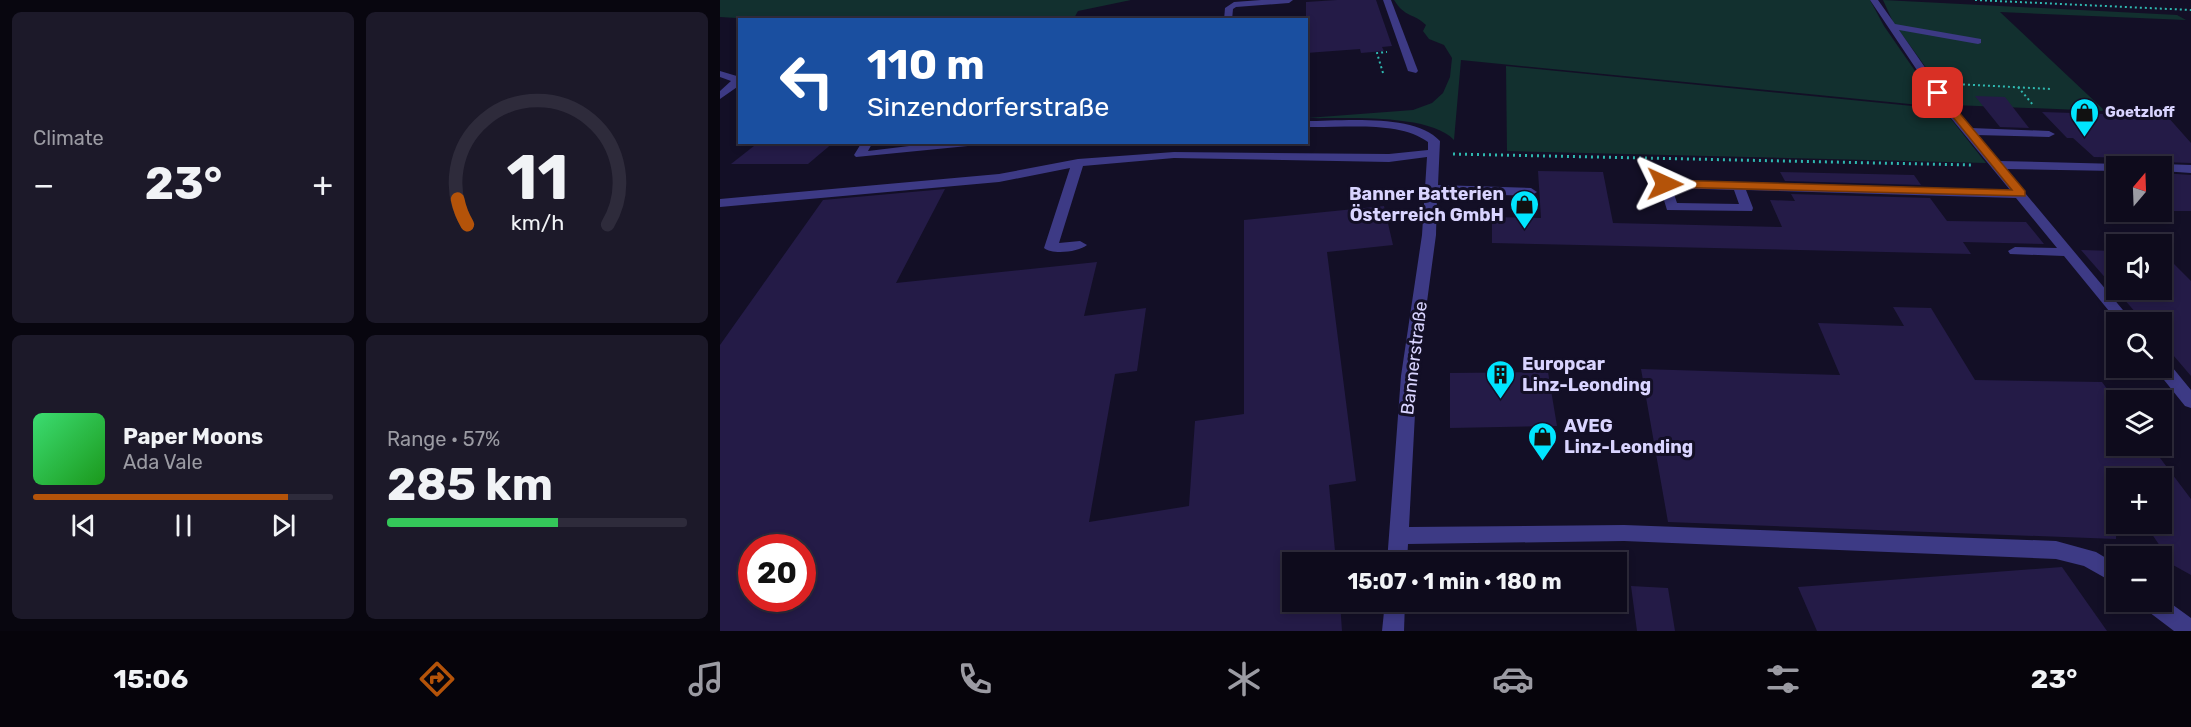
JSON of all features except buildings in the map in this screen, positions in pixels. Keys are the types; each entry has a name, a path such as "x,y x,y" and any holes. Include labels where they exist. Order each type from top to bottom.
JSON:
{"street":[{"path":"1228,18 1229,8 1234,5 1289,0"},
{"path":"1387,0 1413,71"},
{"path":"1874,0 1945,104 2118,312"},
{"path":"1891,26 1978,41"},
{"path":"720,74 736,79 736,83 720,96"},
{"path":"720,203 999,178 1078,163 1174,155 1389,158 1433,153 1434,141 1429,135 1403,127 1308,124"},
{"path":"1969,131 2049,134"},
{"path":"867,144 860,155 960,144"},
{"name":"Bannerstraße","path":"1398,552 1409,376 1429,236 1433,153"},
{"path":"1078,163 1051,248 1080,245"},
{"path":"1998,165 2106,167"},
{"path":"2172,168 2191,169"},
{"path":"1738,185 1747,208 1672,207 1665,184 1738,185 2021,194"},
{"path":"1431,189 1531,192"},
{"path":"2015,251 2069,252"},
{"path":"2172,378 2191,402"},
{"path":"1399,536 1624,533 2056,550 2089,558 2106,569"},
{"path":"1393,631 1394,612"},
{"path":"2165,612 2191,631"}],"path":[{"path":"1975,0 2191,10"},
{"path":"1377,53 1383,74"},
{"path":"1931,83 2052,89"},
{"path":"2018,87 2034,106"},
{"path":"1433,153 1998,165"}],"green space":[{"path":"720,0 1131,0 1078,11 1074,18 720,17"},
{"path":"1394,0 1870,0 1884,26 1940,107 1461,60 1454,140 1442,131 1406,121 1308,118 1413,110 1432,103 1443,93 1450,77 1452,58 1444,45 1429,39 1423,31 1426,25 1398,6"},
{"path":"1883,0 2177,15 2186,20 2000,12 2105,111 1953,105 1893,22"},
{"path":"1506,66 1943,109 1986,163 1507,151"}],"place":[{"name":"Goetzloff","path":"2084,138"},
{"name":"Banner Batterien Österreich GmbH","path":"1525,230"},
{"name":"Europcar Linz-Leonding","path":"1501,400"},
{"name":"AVEG Linz-Leonding","path":"1543,462"}],"route":[{"path":"1665,184 2021,194 1938,93"}]}
